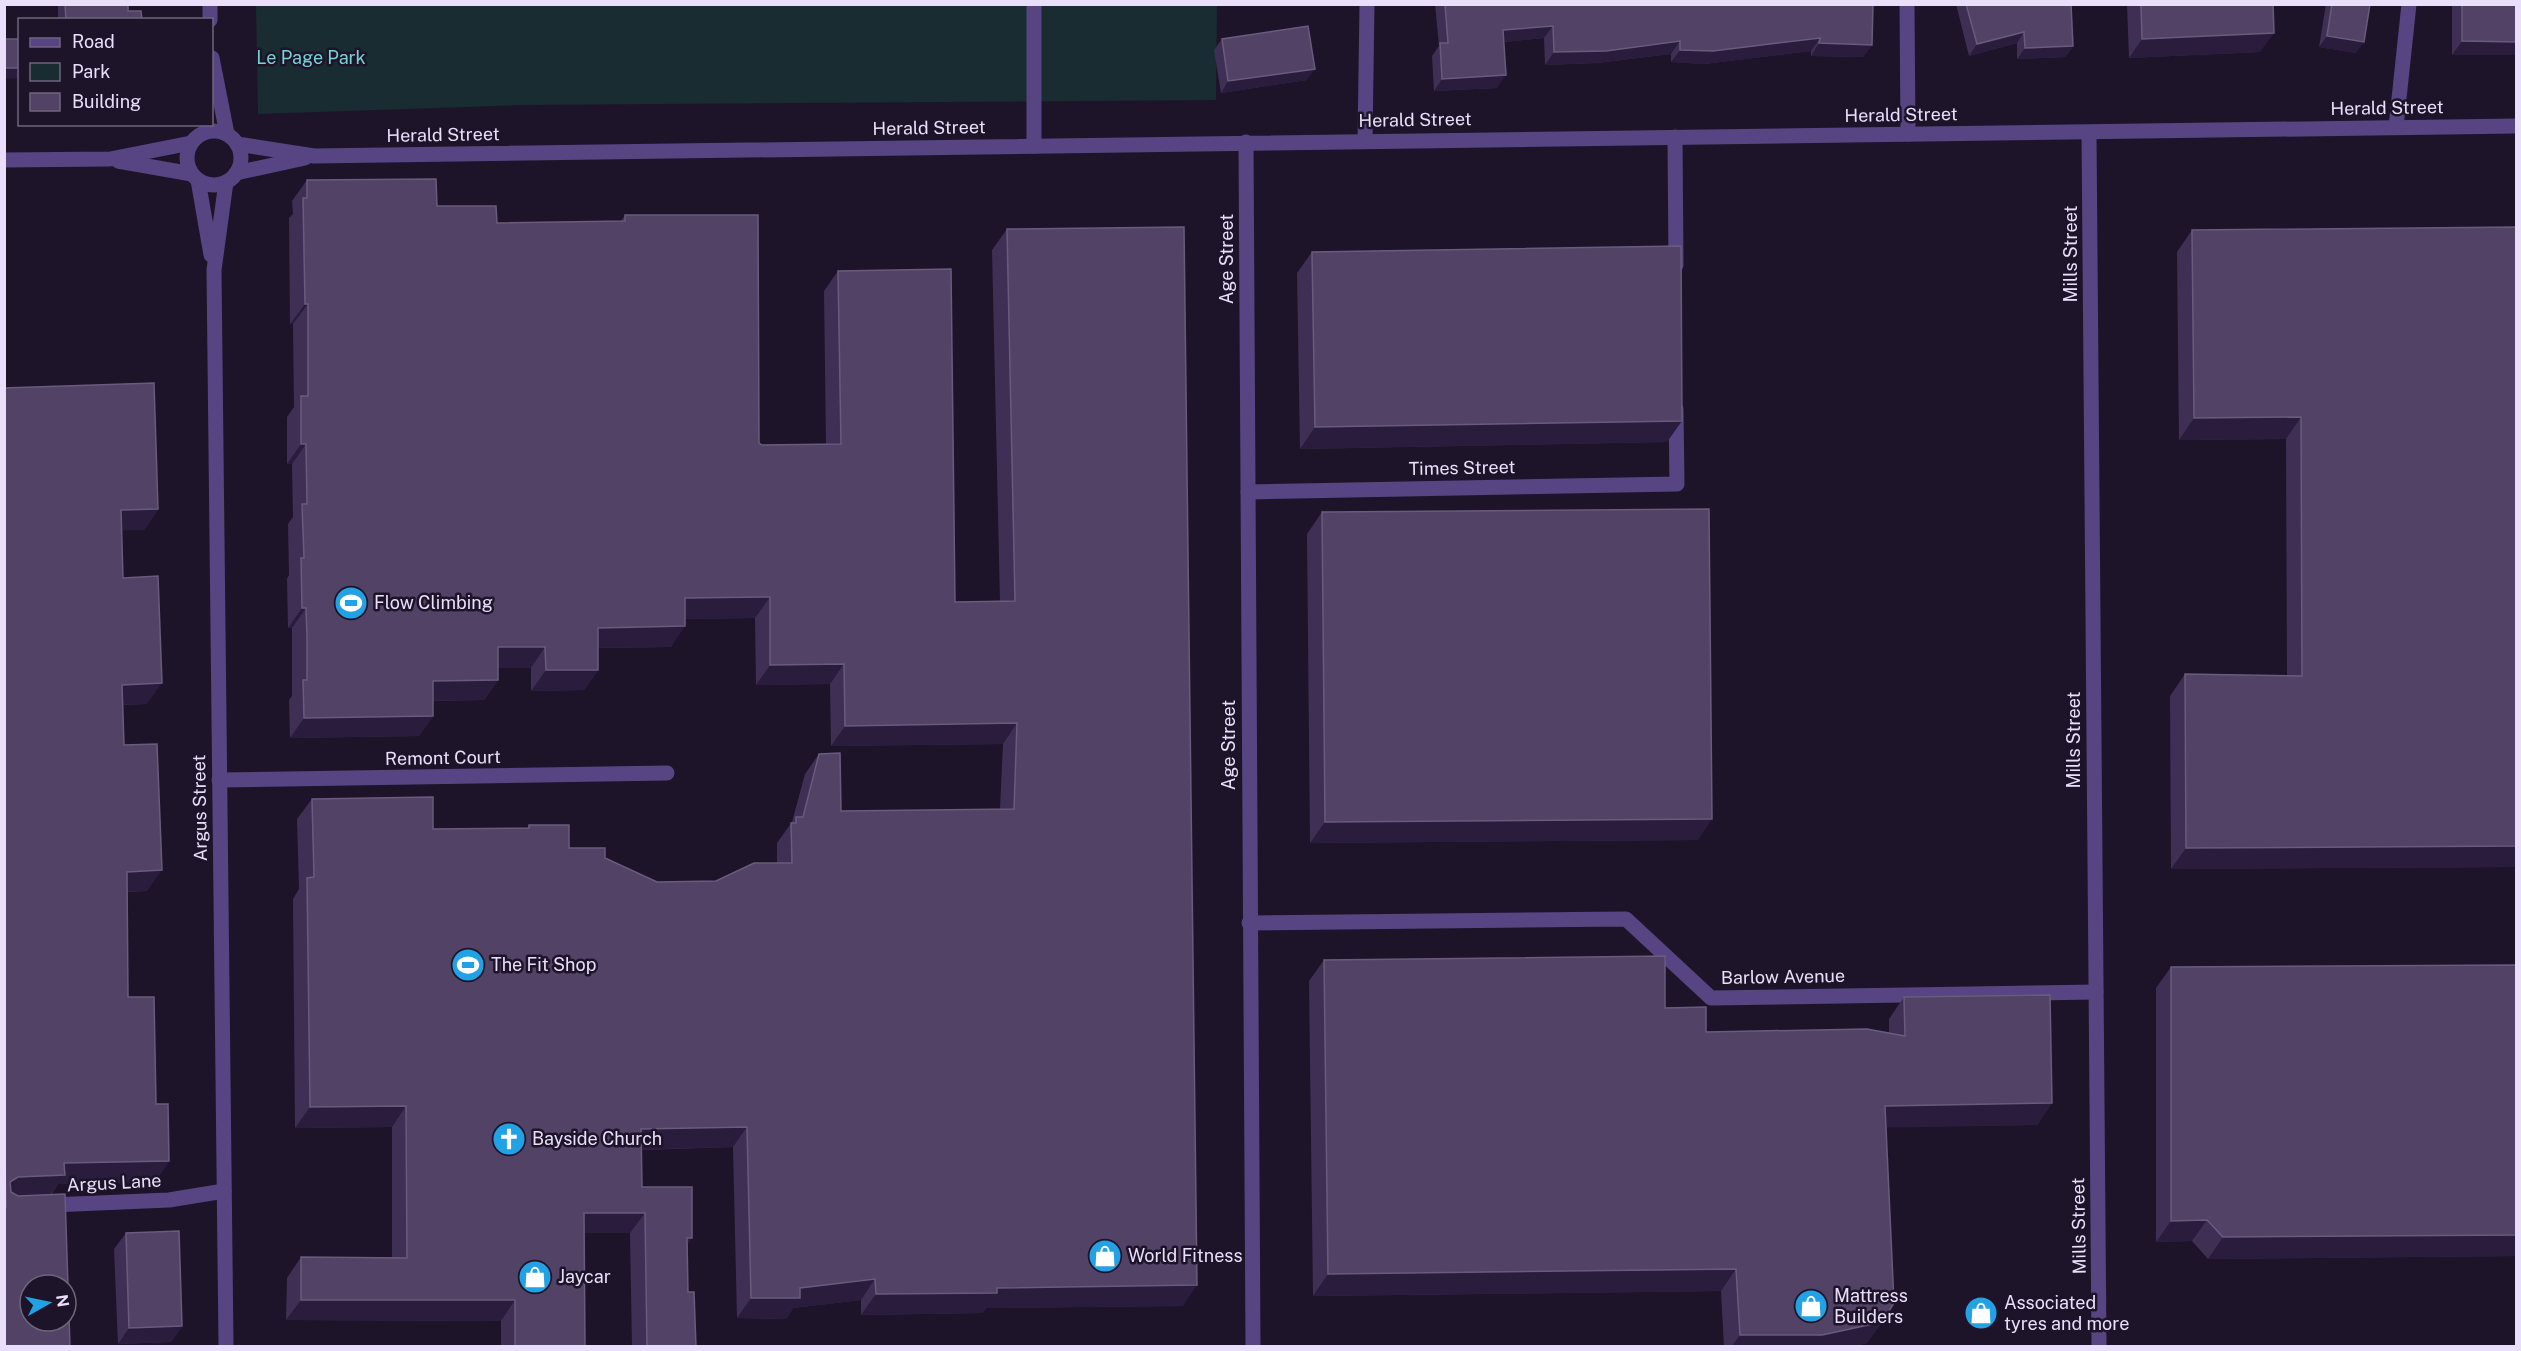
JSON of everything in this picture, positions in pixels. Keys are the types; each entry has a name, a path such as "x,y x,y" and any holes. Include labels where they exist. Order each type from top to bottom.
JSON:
{"street":[{"path":"1034,4 1034,146"},
{"path":"1365,140 1367,4"},
{"path":"1907,4 1908,134"},
{"path":"2396,128 2409,4"},
{"path":"4,160 110,159 195,177 212,185 231,177 241,158 232,139 213,62"},
{"name":"Herald Street","path":"232,139 314,156 2517,126"},
{"path":"110,159 212,131 232,139"},
{"name":"Mills Street","path":"2089,133 2099,1347"},
{"path":"195,177 186,159 196,134"},
{"path":"1675,137 1676,285"},
{"name":"Age Street","path":"1246,142 1253,1347"},
{"name":"Herald Street","path":"231,177 314,156"},
{"name":"Argus Street","path":"195,177 214,270"},
{"name":"Argus Street","path":"226,1347 214,270 231,177"},
{"name":"Times Street","path":"1248,492 1677,484 1676,390"},
{"name":"Remont Court","path":"219,780 667,773"},
{"name":"Barlow Avenue","path":"1249,923 1626,919 1711,998 2096,992"},
{"name":"Argus Lane","path":"4,1207 169,1200 224,1191"}],"green space":[{"name":"Le Page Park","path":"256,5 1217,5 1216,100 521,105 258,114"}],"building":[{"path":"65,4 128,4 128,11 141,11 142,18 66,18"},
{"path":"1445,4 1873,4 1872,45 1819,43 1820,38 1713,51 1680,50 1680,41 1606,51 1554,52 1553,26 1503,30 1506,75 1442,79 1440,43 1448,43"},
{"path":"1966,4 2071,4 2073,46 2025,48 2024,32 1977,44"},
{"path":"2141,4 2273,4 2274,33 2142,39"},
{"path":"2332,4 2370,4 2364,42 2327,36"},
{"path":"2462,4 2517,4 2517,42 2462,41"},
{"path":"1308,26 1315,69 1228,81 1222,39"},
{"path":"4,39 18,39 18,68 4,68"},
{"path":"436,179 437,206 496,206 497,223 625,221 625,215 758,215 759,443 762,445 841,444 838,271 951,269 955,602 1015,601 1007,229 1184,227 1197,1285 997,1288 997,1293 876,1294 875,1279 800,1288 800,1298 751,1298 747,1127 641,1129 642,1187 692,1187 692,1238 687,1238 688,1292 694,1292 696,1347 647,1347 645,1213 584,1213 585,1347 515,1347 515,1300 301,1300 301,1257 407,1258 406,1106 310,1107 307,878 314,877 312,799 433,797 433,829 529,828 529,825 569,825 569,848 605,848 605,858 657,882 716,881 754,863 792,863 791,823 796,823 796,817 803,817 819,754 840,753 841,811 1014,809 1017,723 845,726 844,664 770,665 770,597 685,598 685,626 598,628 598,670 546,670 545,647 498,647 498,680 433,681 433,716 304,718 303,680 307,680 307,637 306,608 302,608 301,558 304,558 302,504 307,504 306,444 301,444 301,396 308,396 308,304 305,304 303,198 307,198 307,180"},
{"path":"2517,227 2517,846 2186,848 2185,674 2302,676 2301,417 2194,418 2192,230"},
{"path":"1681,246 1682,421 1315,427 1312,252"},
{"path":"154,383 158,509 121,510 123,578 158,576 162,683 122,685 124,745 157,744 162,870 127,872 128,997 154,997 156,1104 168,1104 169,1161 64,1163 65,1175 18,1177 10,1182 11,1192 18,1196 65,1194 68,1273 18,1273 18,1333 70,1333 70,1347 4,1347 4,1207 6,1207 4,388"},
{"path":"1709,509 1712,819 1325,822 1322,512"},
{"path":"1665,956 1665,1008 1706,1007 1706,1032 1867,1029 1905,1036 1904,997 2050,995 2052,1103 1885,1106 1894,1303 1882,1322 1822,1335 1740,1335 1736,1269 1328,1274 1324,960"},
{"path":"2517,965 2517,1235 2223,1237 2207,1220 2171,1221 2171,967"},
{"path":"179,1231 182,1326 129,1328 126,1233"}],"place":[{"name":"Flow Climbing","path":"351,603"},
{"name":"The Fit Shop","path":"468,965"},
{"name":"Bayside Church","path":"509,1139"},
{"name":"World Fitness","path":"1105,1256"},
{"name":"Jaycar","path":"535,1277"},
{"name":"Mattress Builders","path":"1811,1306"},
{"name":"Associated tyres and more","path":"1981,1313"}]}
